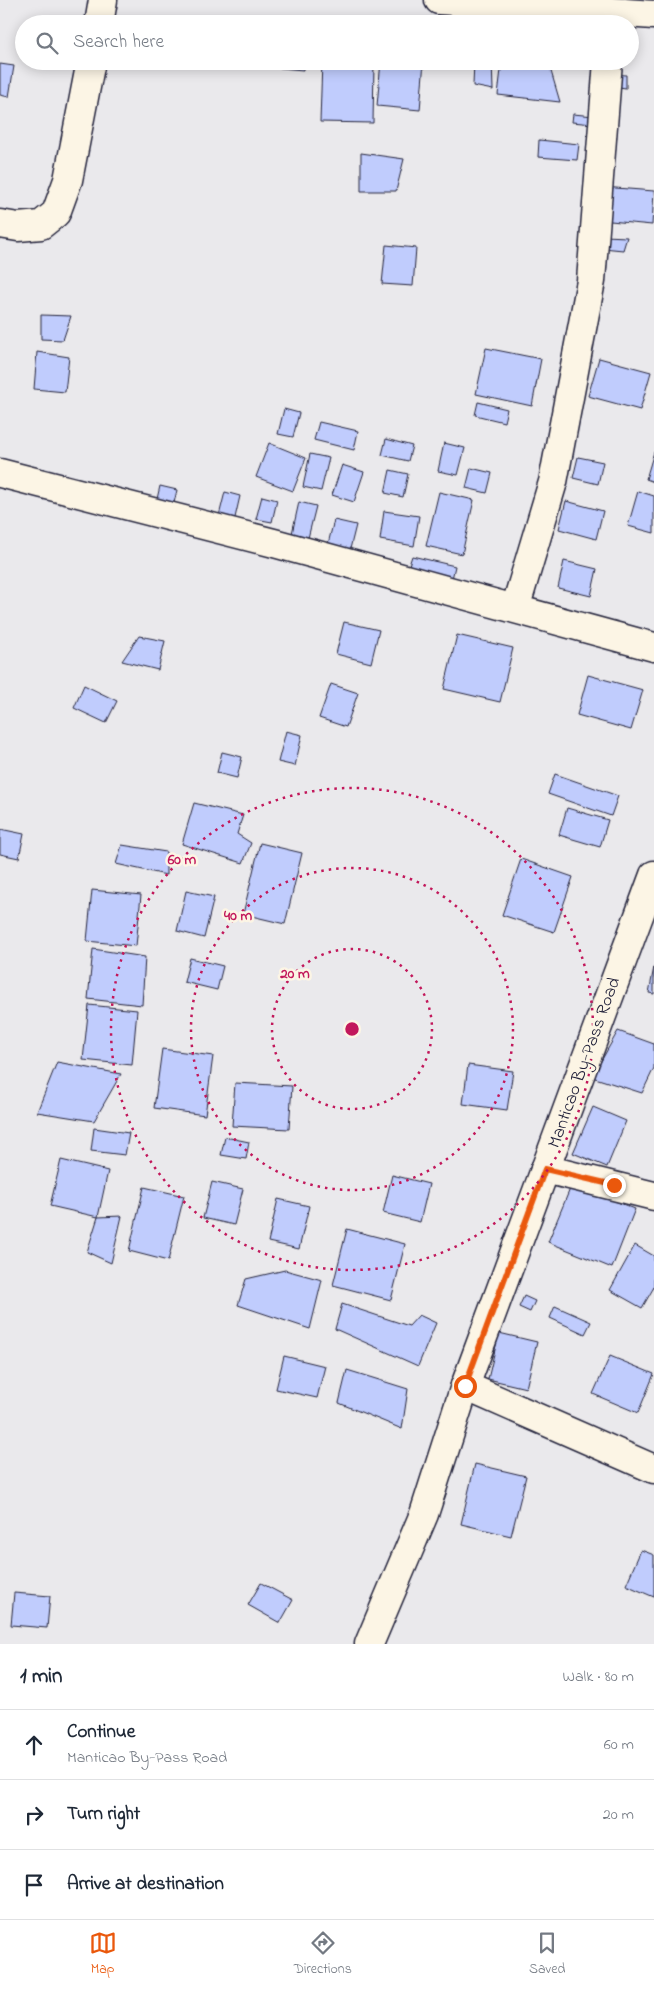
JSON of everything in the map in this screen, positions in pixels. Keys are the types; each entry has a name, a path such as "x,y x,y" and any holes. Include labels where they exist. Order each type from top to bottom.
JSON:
{"street":[{"path":"100,15 103,0"},
{"path":"439,0 654,15"},
{"path":"0,224 18,227 41,225 56,213 68,180 89,70"},
{"path":"515,609 553,482 592,281 607,70"},
{"path":"0,473 654,647"},
{"name":"Manticao By-Pass Road","path":"369,1644 424,1514 465,1386 654,874"},
{"path":"545,1169 654,1196"},
{"path":"465,1386 654,1469"}],"building":[{"path":"0,64 14,66 9,97 0,95"},
{"path":"322,70 374,70 373,123 320,122"},
{"path":"380,70 423,70 420,110 377,106"},
{"path":"474,70 492,70 493,90 473,86"},
{"path":"501,70 551,70 560,102 498,95"},
{"path":"612,74 626,75 626,88 611,86"},
{"path":"573,114 594,116 593,124 572,122"},
{"path":"539,140 579,144 577,160 538,157"},
{"path":"361,153 404,159 396,191 361,191"},
{"path":"603,187 654,191 652,225 600,220"},
{"path":"605,236 627,237 623,250 603,248"},
{"path":"386,245 416,248 413,286 382,284"},
{"path":"41,315 71,316 63,340 41,339"},
{"path":"486,348 541,359 532,406 476,394"},
{"path":"37,352 69,357 65,392 34,389"},
{"path":"599,358 651,372 640,410 588,396"},
{"path":"478,402 507,409 504,422 475,415"},
{"path":"284,409 299,413 293,437 278,434"},
{"path":"319,422 358,431 354,450 314,440"},
{"path":"386,439 412,446 408,461 382,455"},
{"path":"269,443 306,458 293,491 256,477"},
{"path":"444,443 465,448 458,475 438,471"},
{"path":"654,452 654,482 646,479"},
{"path":"310,454 329,458 321,491 303,487"},
{"path":"578,457 603,462 598,484 573,478"},
{"path":"342,465 364,472 354,502 332,495"},
{"path":"471,468 492,473 487,493 466,488"},
{"path":"390,470 408,474 403,497 385,493"},
{"path":"160,486 177,490 174,503 157,499"},
{"path":"638,491 654,496 654,533 628,526"},
{"path":"225,492 240,496 232,531 216,528"},
{"path":"439,492 474,500 462,554 426,546"},
{"path":"262,496 277,500 272,522 256,519"},
{"path":"566,501 603,511 596,539 559,529"},
{"path":"299,502 316,506 307,542 291,538"},
{"path":"384,511 419,516 414,546 380,540"},
{"path":"334,520 356,525 350,549 328,544"},
{"path":"412,556 455,566 452,579 408,568"},
{"path":"564,561 597,569 591,596 558,588"},
{"path":"344,622 379,630 371,663 336,654"},
{"path":"457,635 513,648 500,702 444,689"},
{"path":"139,636 165,641 158,670 122,661"},
{"path":"588,675 643,690 631,730 577,715"},
{"path":"331,684 358,693 346,727 319,718"},
{"path":"84,685 117,701 106,723 74,708"},
{"path":"286,731 302,735 295,766 278,762"},
{"path":"222,752 242,757 237,778 217,773"},
{"path":"555,774 618,796 611,816 548,794"},
{"path":"194,803 243,815 237,834 251,843 243,863 182,844"},
{"path":"567,808 608,820 600,847 559,835"},
{"path":"0,829 24,834 19,858 0,854"},
{"path":"260,843 302,853 285,924 243,914"},
{"path":"122,845 166,852 166,875 116,864"},
{"path":"521,859 573,877 554,932 502,915"},
{"path":"92,890 141,895 136,946 87,941"},
{"path":"186,891 214,897 204,938 177,931"},
{"path":"93,949 145,957 142,1005 88,999"},
{"path":"190,958 223,966 217,990 184,982"},
{"path":"654,967 654,994 649,993"},
{"path":"89,1005 137,1010 132,1065 83,1060"},
{"path":"618,1031 654,1044 654,1068 642,1093 592,1077"},
{"path":"162,1049 213,1056 205,1115 154,1108"},
{"path":"57,1062 121,1074 94,1121 37,1112"},
{"path":"468,1065 513,1071 507,1110 463,1104"},
{"path":"235,1083 292,1086 289,1129 232,1126"},
{"path":"593,1107 626,1121 607,1167 573,1153"},
{"path":"94,1128 129,1133 125,1155 91,1151"},
{"path":"225,1137 249,1142 246,1159 221,1155"},
{"path":"61,1160 108,1171 98,1217 50,1206"},
{"path":"392,1175 429,1184 420,1222 383,1213"},
{"path":"212,1182 243,1189 234,1225 203,1218"},
{"path":"572,1184 635,1209 612,1268 548,1242"},
{"path":"144,1187 184,1196 168,1261 129,1251"},
{"path":"278,1199 309,1206 299,1249 268,1242"},
{"path":"122,1216 111,1263 87,1252 98,1217"},
{"path":"347,1229 405,1244 391,1300 333,1285"},
{"path":"635,1245 654,1256 654,1287 642,1308 610,1290"},
{"path":"285,1270 322,1280 310,1329 238,1305 246,1279"},
{"path":"524,1296 535,1301 530,1312 519,1307"},
{"path":"342,1304 409,1326 419,1315 436,1323 418,1366 335,1329"},
{"path":"555,1306 591,1322 585,1334 550,1318"},
{"path":"499,1333 537,1342 526,1388 488,1379"},
{"path":"284,1356 325,1366 317,1398 276,1389"},
{"path":"610,1356 654,1374 638,1413 593,1394"},
{"path":"347,1370 408,1389 402,1429 339,1403"},
{"path":"475,1464 526,1476 511,1536 461,1524"},
{"path":"641,1550 654,1555 654,1597 626,1585"},
{"path":"261,1583 293,1600 280,1623 248,1605"},
{"path":"14,1593 50,1596 47,1628 11,1625"}],"route":[{"path":"465,1386 545,1169 614,1185"}]}
